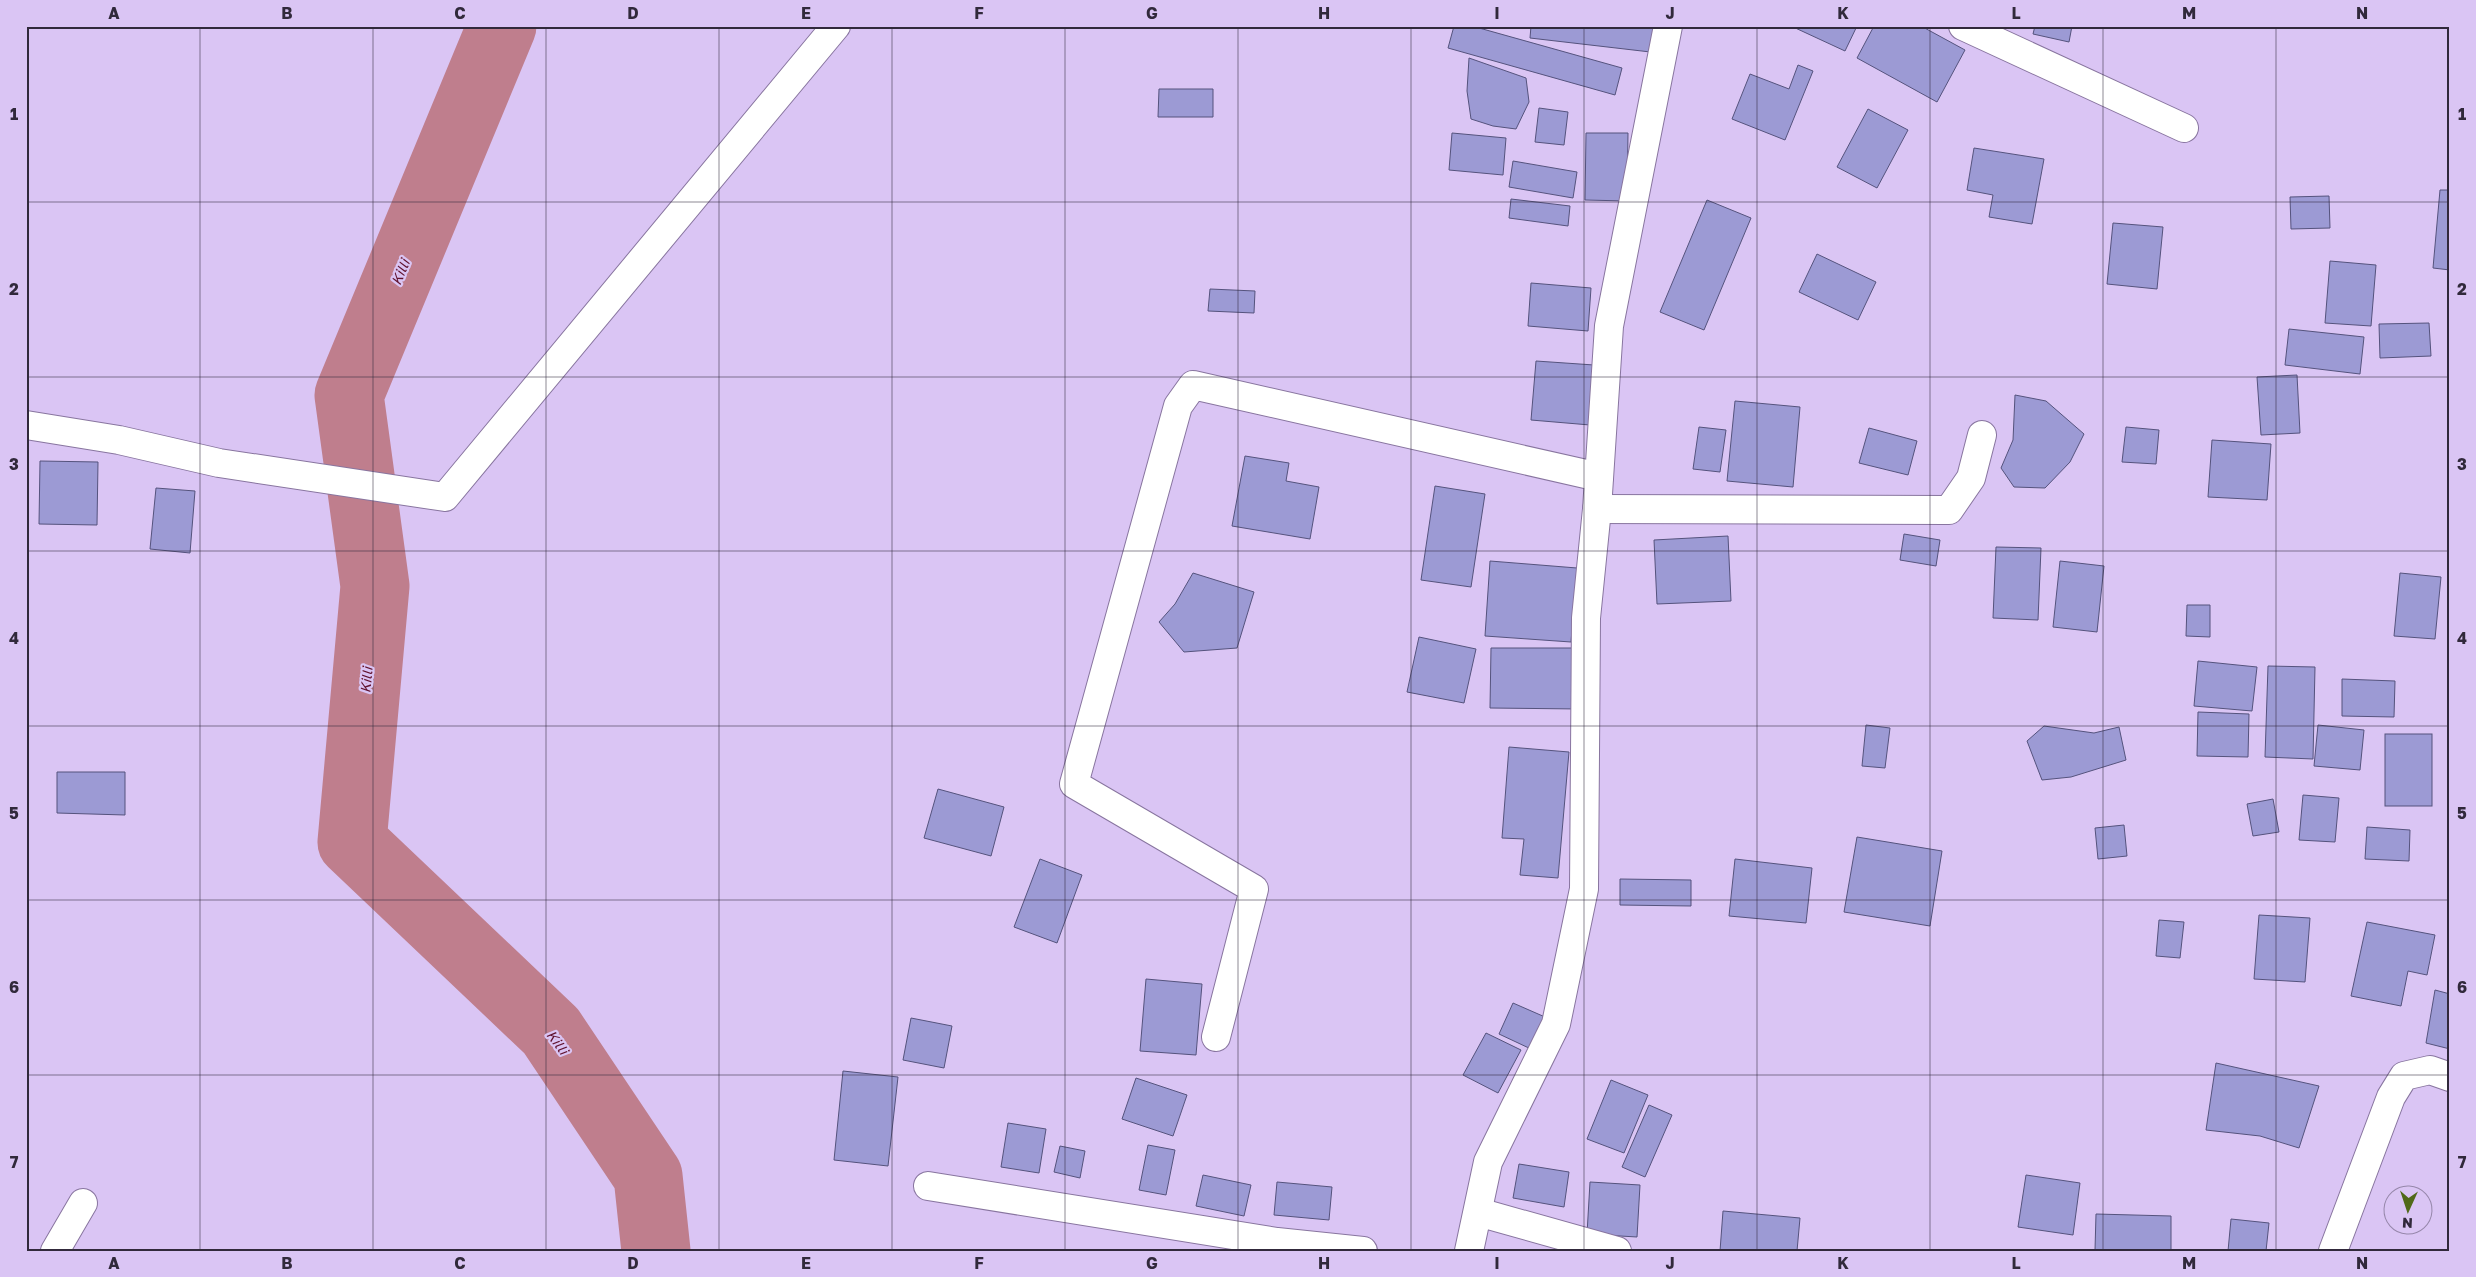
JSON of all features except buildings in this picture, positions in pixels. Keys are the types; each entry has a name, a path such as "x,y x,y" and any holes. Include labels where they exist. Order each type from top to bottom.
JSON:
{"street":[{"path":"26,425 119,440 219,463 444,497 836,26"},
{"path":"1469,1251 1488,1162 1556,1024 1584,889 1586,618 1597,509 1609,326 1668,26"},
{"path":"1963,26 2184,128"},
{"path":"1216,1037 1254,890 1074,784 1178,406 1193,385 1599,477"},
{"path":"1597,509 1950,510 1971,478 1982,434"},
{"path":"2333,1251 2391,1097 2404,1076 2430,1070 2450,1077"},
{"path":"928,1186 1277,1242 1363,1251"},
{"path":"55,1251 83,1203"},
{"path":"1478,1212 1617,1251"}],"waterway":[{"name":"Killi","path":"502,26 349,395 375,586 352,842 551,1031 648,1176 656,1251"}]}
